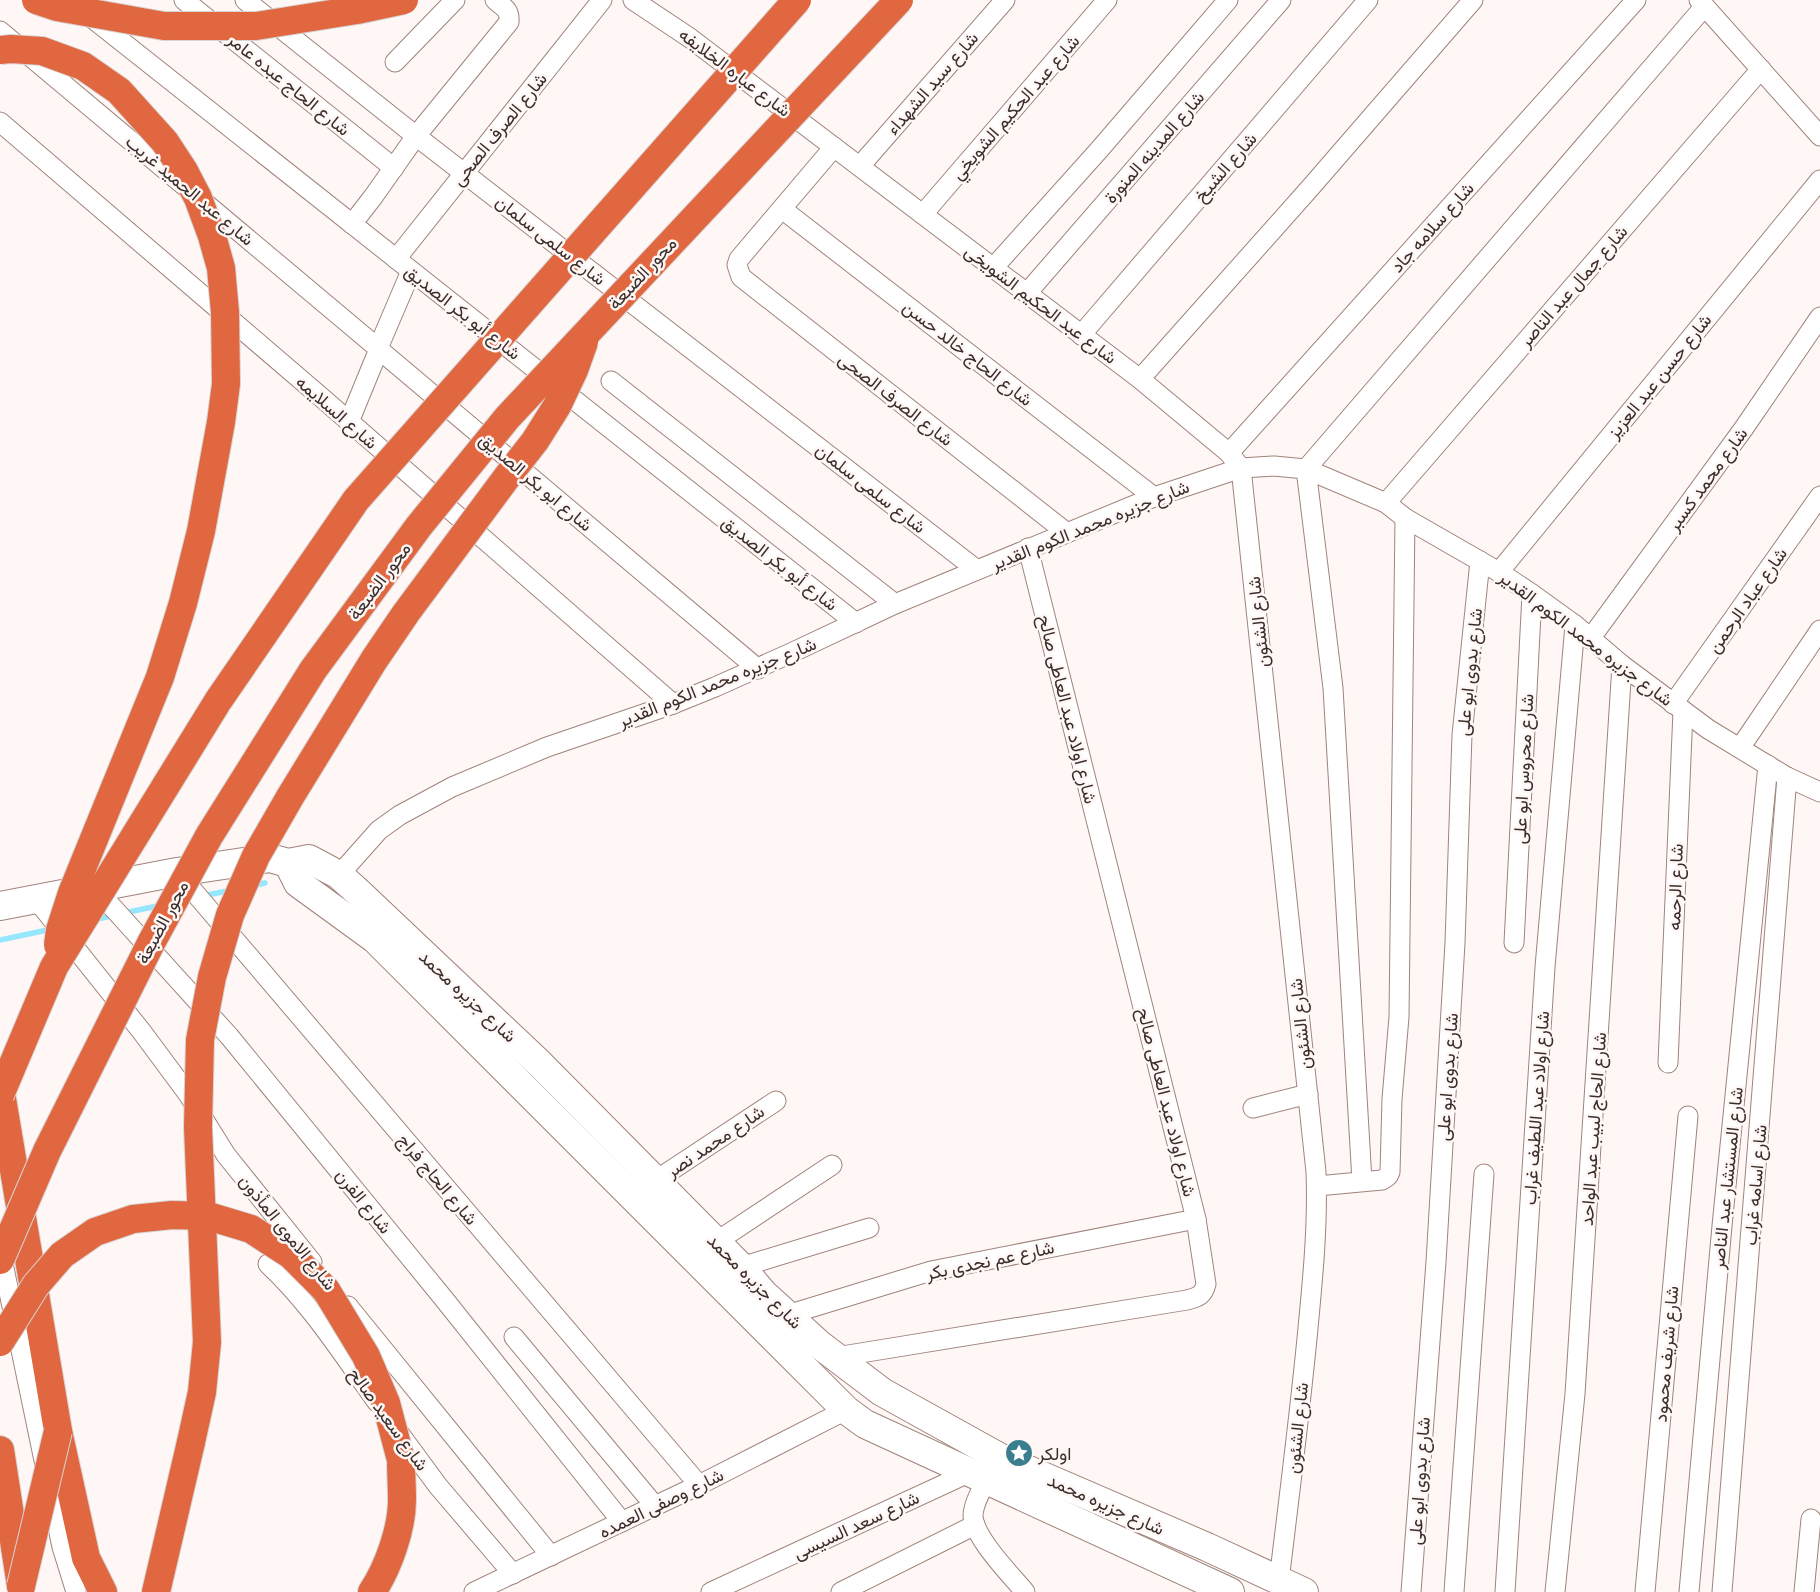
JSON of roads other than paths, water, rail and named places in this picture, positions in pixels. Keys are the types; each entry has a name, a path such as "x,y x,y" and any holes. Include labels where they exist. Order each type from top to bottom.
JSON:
{"highway":[{"path":"36,0 57,8 164,26 256,26 357,10 404,0"},
{"path":"0,1095 54,966 218,701 356,500 797,0"},
{"name":"محور الضبعة","path":"0,1260 47,1151 151,943 209,836 313,670 420,526 507,418 899,0"},
{"path":"0,50 42,51 83,66 119,91 165,142 184,171 198,198 212,236 221,268 225,312 226,384 221,422 201,531 183,603 160,677 72,893 60,930 54,966"},
{"path":"156,1592 202,1392 207,1342 198,1127 200,1040 212,977 230,915 256,856 374,660 412,605 535,441 557,406 574,370 587,331"},
{"path":"0,1087 58,1431 86,1558 103,1592"},
{"path":"0,1342 36,1285 62,1255 95,1232 133,1219 172,1214 208,1216 251,1229 291,1255 326,1290 366,1356 386,1403 401,1460 402,1502 394,1545 372,1592"},
{"path":"22,1589 58,1431"},
{"path":"0,1450 22,1589"}],"main road":[{"name":"شارع جزيره محمد","path":"0,906 177,872 270,858 288,863 309,859 339,876 540,1064 741,1267 763,1293 820,1345 882,1392 1001,1458 1207,1547 1304,1592"},
{"name":"شارع جزيره محمد","path":"288,863 298,882 375,939 846,1410 865,1424 1230,1592"}],"street":[{"name":"شارع أبو بكر الصديق","path":"69,0 856,623"},
{"name":"شارع الحاج عبده عامر","path":"184,0 394,168"},
{"path":"395,62 455,0"},
{"path":"352,224 416,136 509,22 509,14 506,9 495,0"},
{"name":"شارع الصرف الصحى","path":"396,259 602,0"},
{"name":"شارع عباره الخلايفه","path":"634,0 690,38 834,147"},
{"name":"شارع سيد الشهداء","path":"860,166 1005,0"},
{"name":"شارع عبد الحكيم الشويخي","path":"923,214 1107,0"},
{"path":"993,268 1099,150 1228,0"},
{"name":"شارع المدينه المنورة","path":"1027,293 1281,0"},
{"name":"شارع الشيخ","path":"1081,335 1368,0"},
{"path":"1140,379 1310,188 1472,0"},
{"name":"شارع سلامه جاد","path":"1229,453 1636,0"},
{"name":"شارع سلمى سلمان","path":"256,3 416,136 977,570"},
{"path":"1362,1182 1333,688 1306,469 1702,3 1820,136"},
{"name":"شارع عبد الحميد غريب","path":"0,31 380,349"},
{"name":"شارع جمال عبد الناصر","path":"1386,503 1760,69"},
{"name":"شارع السلايمه","path":"0,122 673,704"},
{"path":"782,209 834,147"},
{"name":"شارع عبد الحكيم الشويخى","path":"834,147 1140,379 1229,453 1241,468"},
{"name":"شارع حسن عبد العزيز","path":"1499,572 1820,180"},
{"name":"شارع الصرف الصحى","path":"782,209 739,259 737,265 741,277 1066,533"},
{"name":"شارع الحاج خالد حسن","path":"782,209 1154,497"},
{"path":"349,422 411,271"},
{"name":"شارع محمد كسبر","path":"1590,639 1744,428 1820,317"},
{"name":"شارع ابو بكر الصديق","path":"380,349 758,668"},
{"path":"611,381 895,604"},
{"name":"شارع جزيره محمد الكوم القدير","path":"339,876 379,830 400,815 452,787 547,747 673,704 758,668 895,604 1154,497 1241,468 1274,466 1306,469 1386,503 1405,518 1499,572 1532,594 1574,625 1622,665 1708,729 1788,777 1818,787"},
{"name":"شارع الشئون","path":"1241,468 1317,1186 1314,1262 1305,1360 1279,1581"},
{"name":"شارع عباد الرحمن","path":"1678,707 1820,496"},
{"path":"1317,1186 1382,1180 1390,1172 1392,1099 1399,1017 1405,518"},
{"name":"شارع اولاد عبد العاطى صالح","path":"836,1357 1197,1298 1202,1295 1206,1284 1196,1219 1028,548"},
{"name":"شارع بدوى ابو على","path":"1411,1592 1436,1262 1456,943 1462,735 1480,561"},
{"name":"شارع محروس ابو على","path":"1514,943 1532,594"},
{"name":"شارع اولاد عبد اللطيف غراب","path":"1505,1592 1545,967 1574,625"},
{"path":"1740,748 1820,630"},
{"name":"شارع الحاج لبيب عبد الواحد","path":"1555,1592 1575,1394 1622,665"},
{"name":"شارع الرحمه","path":"1668,1063 1678,707"},
{"name":"شارع المستشار عبد الناصر","path":"1689,1592 1722,1226 1768,765"},
{"name":"شارع اسامه غراب","path":"1722,1592 1788,777"},
{"name":"شارع الحاج فراج","path":"177,872 699,1486"},
{"name":"شارع الفرن","path":"95,888 229,1036 444,1299 622,1522"},
{"name":"شارع الاموى المأذون","path":"36,899 188,1094 226,1155 550,1556"},
{"path":"1253,1108 1308,1094"},
{"name":"شارع محمد نصر","path":"655,1181 776,1101"},
{"name":"شارع شريف محمود","path":"1645,1592 1688,1116"},
{"path":"716,1242 832,1165"},
{"path":"1454,1592 1484,1174"},
{"name":"شارع عم نجدى بكر","path":"787,1315 931,1271 1196,1219"},
{"path":"741,1267 870,1228"},
{"path":"0,1248 62,1547 76,1592"},
{"name":"شارع سعيد صالح","path":"268,1264 287,1281 326,1330 438,1486 513,1574"},
{"path":"514,1337 655,1506"},
{"name":"شارع وصفى العمده","path":"474,1592 699,1486 846,1410"},
{"path":"1001,1458 978,1477 973,1514 975,1525 982,1540 1025,1592"},
{"name":"شارع سعد السيسى","path":"711,1592 978,1477"},
{"path":"1804,1592 1811,1519"},
{"path":"841,1592 975,1525"}],"waterway":[{"path":"251,886 265,883"},
{"path":"202,896 233,890"},
{"path":"124,913 162,905"},
{"path":"93,920 115,915"},
{"path":"0,940 52,929"}],"place":[{"name":"اولكر","path":"1019,1453"}]}
